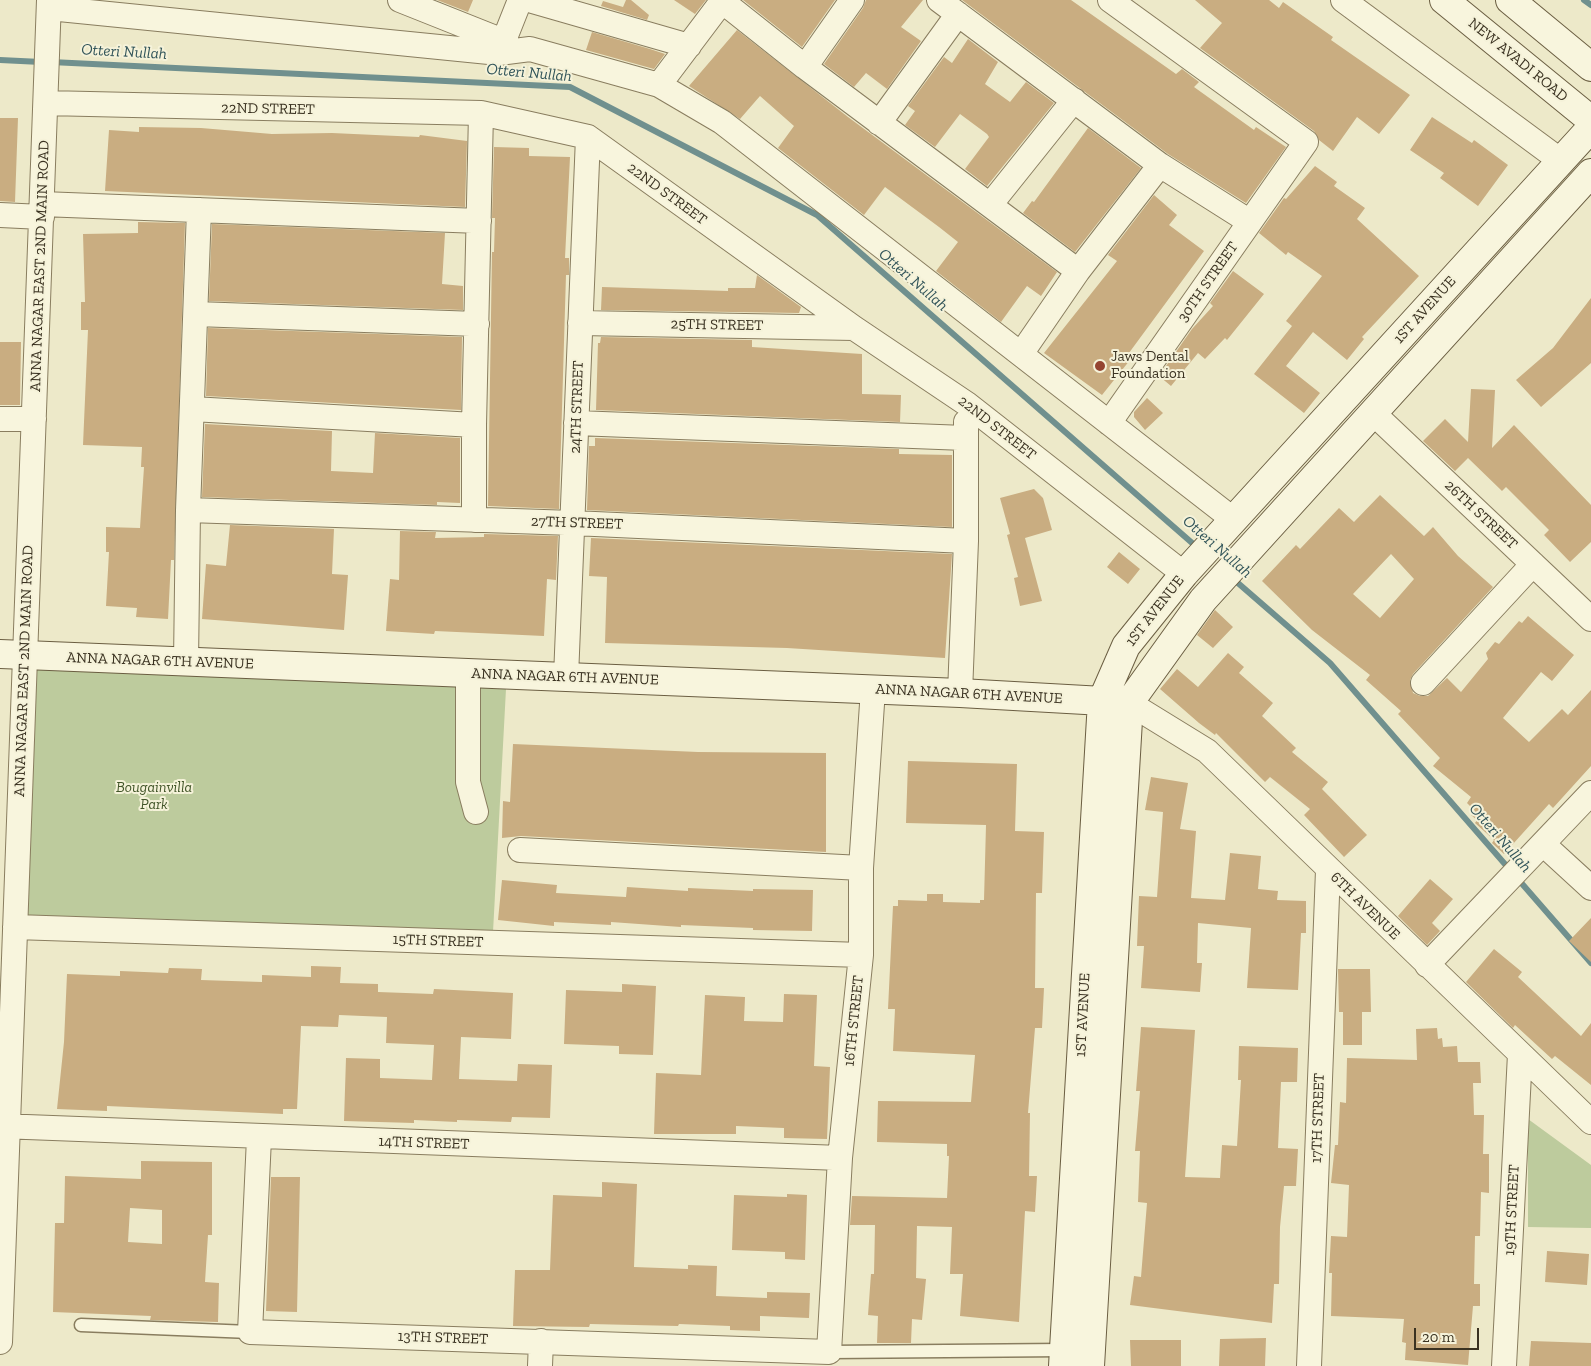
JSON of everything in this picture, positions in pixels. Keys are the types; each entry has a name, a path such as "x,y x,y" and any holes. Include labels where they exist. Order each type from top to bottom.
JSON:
{"street":[{"path":"400,0 501,47"},
{"path":"501,47 520,0"},
{"path":"529,0 689,46"},
{"path":"805,67 852,0"},
{"path":"939,0 1160,165 1250,222"},
{"name":"30TH STREET","path":"1109,423 1306,142 1110,0"},
{"path":"1343,0 1561,161"},
{"name":"NEW AVADI ROAD","path":"1444,0 1591,120"},
{"path":"1510,0 1591,67"},
{"path":"659,85 723,1 805,67 1078,271"},
{"path":"49,4 530,49 659,85 722,122 1234,520"},
{"name":"ANNA NAGAR EAST 2ND MAIN ROAD","path":"0,1328 4,1126 15,927 8,896 13,655 34,420 49,4"},
{"path":"879,123 958,14"},
{"path":"990,205 1074,100"},
{"name":"22ND STREET","path":"46,102 481,113 588,137 854,328 1197,560"},
{"path":"474,520 474,425 481,113"},
{"name":"1ST AVENUE","path":"1063,1358 1102,701 1126,646 1197,560 1591,128"},
{"name":"24TH STREET","path":"566,677 588,137"},
{"path":"1021,354 1078,271 1160,165"},
{"name":"1ST AVENUE","path":"1090,1366 1130,703 1203,600 1591,173"},
{"path":"0,215 42,210 199,210 479,221"},
{"path":"186,662 188,510 199,210"},
{"path":"196,314 477,324"},
{"name":"25TH STREET","path":"580,323 854,328"},
{"path":"960,693 966,541 965,438 967,404"},
{"path":"192,409 474,425"},
{"name":"26TH STREET","path":"1372,412 1591,619"},
{"path":"0,419 34,420"},
{"path":"576,423 965,438"},
{"name":"27TH STREET","path":"188,510 573,523 966,541"},
{"path":"1423,682 1533,564"},
{"name":"ANNA NAGAR 6TH AVENUE","path":"13,655 873,689 1130,703"},
{"path":"468,673 468,782 476,812"},
{"name":"16TH STREET","path":"829,1352 840,1158 861,955 861,868 873,689"},
{"name":"6TH AVENUE","path":"1130,703 1206,751 1591,1122"},
{"path":"1428,965 1591,793"},
{"path":"1543,844 1591,888"},
{"path":"520,850 861,868"},
{"name":"17TH STREET","path":"1308,1366 1328,870"},
{"name":"15TH STREET","path":"15,927 861,955"},
{"name":"19TH STREET","path":"1504,1366 1520,1054"},
{"name":"14TH STREET","path":"4,1126 260,1138 840,1158"},
{"path":"250,1332 260,1138"},
{"name":"13TH STREET","path":"250,1332 829,1352"},
{"path":"540,1366 541,1341"}],"lane":[{"path":"81,1325 250,1332"},
{"path":"829,1352 1063,1358"}],"green space":[{"name":"Bougainvilla Park","path":"33,668 506,689 493,932 23,917"},
{"path":"1528,1119 1591,1165 1591,1228 1528,1227"}],"building":[{"path":"437,0 473,0 468,12"},
{"path":"626,0 631,0 649,15 647,20 601,6 603,1 623,7"},
{"path":"674,0 706,0 695,14"},
{"path":"743,0 835,0 802,47"},
{"path":"866,0 923,0 901,27 921,41 887,89 866,73 854,87 824,64 863,8"},
{"path":"962,0 1071,0 1176,74 1182,69 1199,82 1194,87 1254,130 1256,127 1286,147 1246,203 1168,154"},
{"path":"1195,0 1269,0 1279,8 1283,2 1333,37 1331,40 1410,95 1379,134 1357,117 1333,151 1319,140 1314,131 1200,48 1222,23"},
{"path":"737,30 848,117 1057,272 1041,296 1027,286 1001,322 936,271 958,242 939,227 885,187 864,215 778,148 794,126 760,96 740,119 689,86"},
{"path":"592,32 665,54 654,69 586,50"},
{"path":"968,39 998,62 985,84 1010,102 1026,82 1054,103 987,186 965,169 989,137 987,134 960,114 935,147 905,125 915,111 908,106 944,57 952,63"},
{"path":"1432,117 1472,143 1474,140 1508,165 1478,206 1440,178 1444,173 1410,150"},
{"path":"0,118 18,118 15,202 0,201"},
{"path":"139,127 201,128 272,134 332,133 419,137 420,135 467,141 465,207 105,191 109,130 139,132"},
{"path":"1088,128 1141,168 1075,252 1023,213 1032,201 1034,202"},
{"path":"494,147 529,148 529,156 570,157 565,258 569,258 569,275 566,275 559,509 488,506 492,252 494,252 495,218 492,218"},
{"path":"1315,166 1337,182 1334,186 1365,208 1357,219 1419,276 1362,337 1364,339 1347,360 1313,332 1286,366 1320,393 1304,413 1254,374 1292,326 1286,321 1322,276 1288,252 1286,255 1259,233 1284,198 1286,199"},
{"path":"1154,195 1177,215 1169,225 1204,251 1126,357 1130,360 1102,395 1044,353 1117,261 1108,255"},
{"path":"138,222 185,223 174,560 171,560 168,619 136,617 137,608 106,606 109,552 106,552 106,527 140,528 144,467 141,467 142,447 83,445 88,330 81,330 81,302 85,302 83,234 138,233"},
{"path":"212,224 445,233 442,284 463,286 463,310 209,301"},
{"path":"1233,271 1264,294 1227,340 1225,338 1205,359 1198,353 1171,386 1159,376 1192,329 1213,306 1210,303"},
{"path":"757,275 801,307 799,313 601,310 602,287 728,291 728,288 755,288"},
{"path":"1591,298 1591,363 1541,407 1516,380 1553,348"},
{"path":"208,328 462,337 461,410 206,396"},
{"path":"601,337 752,340 752,347 862,354 862,394 901,395 900,422 596,410 598,343 600,343"},
{"path":"0,342 21,342 20,405 0,405"},
{"path":"1471,389 1495,390 1492,448 1514,425 1591,505 1591,542 1570,562 1544,535 1549,530 1506,487 1502,491 1468,458 1455,471 1423,441 1445,419 1468,442"},
{"path":"1147,398 1163,413 1145,430 1134,417 1134,412"},
{"path":"205,424 332,431 331,471 373,473 375,433 460,438 460,503 437,502 437,505 202,497"},
{"path":"595,438 899,449 899,454 952,455 952,527 587,510 589,446 595,446"},
{"path":"1034,489 1043,498 1052,530 1025,538 1042,601 1020,606 1014,578 1018,577 1007,535 1010,534 1000,498"},
{"path":"1380,495 1424,536 1433,527 1458,556 1493,587 1413,674 1410,680 1413,693 1420,696 1428,696 1447,678 1461,692 1488,659 1486,653 1495,642 1499,644 1519,621 1522,623 1528,616 1574,655 1552,681 1541,672 1503,718 1529,742 1562,709 1568,715 1591,690 1591,766 1553,808 1549,804 1504,854 1492,843 1494,840 1475,823 1477,820 1471,815 1475,811 1467,803 1471,797 1433,766 1440,758 1398,714 1401,711 1366,680 1370,675 1312,630 1262,581 1296,545 1300,549 1339,508 1354,522","holes":["1391,554 1414,579 1380,618 1353,594"]},
{"path":"230,525 334,529 332,574 348,575 344,630 202,619 206,564 226,566"},
{"path":"400,531 436,532 435,538 484,537 484,534 558,536 556,580 547,579 544,636 435,631 434,634 386,631 390,579 399,580"},
{"path":"591,538 952,554 945,658 787,648 605,643 607,577 589,576"},
{"path":"1119,552 1140,569 1128,584 1107,567"},
{"path":"1215,610 1233,627 1213,648 1197,635"},
{"path":"1228,653 1244,667 1239,673 1273,703 1262,716 1296,748 1292,752 1328,782 1322,789 1367,835 1344,857 1304,815 1310,809 1270,777 1265,782 1216,733 1215,735 1199,723 1160,689 1177,669 1198,687"},
{"path":"513,744 698,752 826,753 826,852 521,836 502,838 503,801 510,802"},
{"path":"908,761 1017,764 1015,831 1044,832 1042,893 1036,893 1035,988 1044,988 1042,1028 1035,1028 1028,1113 1030,1113 1029,1176 1037,1176 1035,1212 1025,1211 1019,1322 960,1316 963,1274 950,1274 952,1227 917,1226 916,1278 926,1279 922,1320 912,1319 911,1343 877,1343 878,1316 868,1315 871,1274 874,1274 875,1225 850,1225 852,1196 947,1198 949,1156 947,1156 947,1144 877,1142 878,1101 971,1102 975,1055 893,1051 895,1009 888,1009 893,906 898,906 898,900 927,901 927,894 943,894 943,902 980,903 980,900 984,900 986,825 906,823"},
{"path":"1151,777 1188,783 1180,829 1196,831 1191,898 1225,900 1230,853 1261,856 1258,889 1278,891 1277,900 1306,901 1306,933 1301,933 1298,990 1247,988 1251,928 1198,923 1197,963 1202,963 1200,992 1141,988 1144,946 1137,946 1139,896 1157,897 1163,812 1145,810"},
{"path":"1430,879 1453,899 1432,923 1440,931 1427,945 1398,916"},
{"path":"502,880 557,885 556,893 626,897 627,887 688,891 688,888 753,891 753,889 813,890 812,931 753,930 753,928 681,925 681,927 611,922 611,925 554,922 554,926 498,920"},
{"path":"1591,918 1591,962 1569,941"},
{"path":"1494,949 1522,972 1518,977 1581,1036 1591,1023 1591,1085 1555,1056 1552,1059 1515,1025 1513,1028 1466,982"},
{"path":"311,966 341,967 340,983 378,984 378,992 433,994 434,989 513,993 511,1039 461,1037 459,1079 517,1081 518,1064 552,1065 550,1118 512,1117 511,1122 457,1120 457,1122 414,1120 414,1123 344,1121 346,1058 380,1059 380,1078 432,1080 434,1045 386,1043 387,1017 339,1015 338,1027 301,1026 297,1109 283,1109 283,1114 107,1106 107,1111 57,1109 64,1042 67,974 120,976 120,971 168,973 169,968 202,969 201,980 262,982 262,975 311,977"},
{"path":"1338,969 1370,969 1371,1012 1362,1012 1362,1045 1343,1045 1343,1012 1339,1012"},
{"path":"622,984 656,986 653,1055 619,1054 619,1046 564,1044 566,990 622,992"},
{"path":"784,994 817,995 814,1066 830,1067 827,1139 784,1138 784,1128 736,1126 736,1134 654,1134 656,1073 701,1075 705,995 745,997 744,1021 783,1022"},
{"path":"1141,1027 1195,1030 1185,1177 1220,1178 1222,1145 1237,1146 1241,1080 1238,1080 1239,1046 1298,1048 1297,1082 1281,1082 1278,1148 1298,1149 1296,1186 1284,1186 1280,1227 1279,1284 1274,1284 1272,1323 1130,1305 1134,1276 1141,1277 1147,1203 1138,1202 1140,1151 1135,1151 1140,1091 1136,1091"},
{"path":"1437,1028 1438,1039 1442,1038 1443,1047 1457,1046 1458,1062 1480,1062 1481,1083 1473,1083 1474,1115 1484,1115 1483,1154 1489,1154 1489,1193 1481,1192 1480,1236 1475,1236 1474,1284 1480,1284 1480,1306 1473,1306 1468,1365 1405,1360 1406,1343 1402,1342 1404,1319 1331,1316 1332,1273 1329,1273 1331,1236 1347,1237 1349,1185 1331,1183 1335,1145 1338,1145 1340,1102 1346,1103 1347,1058 1417,1060 1416,1029"},
{"path":"141,1161 212,1162 212,1235 208,1235 205,1282 219,1283 218,1322 150,1320 151,1316 53,1312 55,1223 64,1223 65,1176 141,1179","holes":["130,1208 162,1210 162,1244 128,1242"]},
{"path":"271,1177 300,1177 297,1312 266,1311"},
{"path":"602,1182 637,1184 634,1267 688,1269 688,1265 717,1266 716,1296 767,1298 767,1292 810,1293 809,1318 760,1316 760,1331 730,1330 730,1326 679,1324 678,1326 590,1324 589,1327 513,1326 515,1270 550,1270 553,1195 602,1197"},
{"path":"787,1194 807,1195 805,1260 785,1259 785,1252 732,1250 734,1195 787,1197"},
{"path":"1547,1251 1589,1254 1587,1285 1545,1282"},
{"path":"1266,1338 1265,1366 1219,1366 1220,1339"},
{"path":"1130,1340 1181,1340 1181,1366 1131,1366"},
{"path":"1531,1341 1591,1343 1591,1366 1529,1366"}],"waterway":[{"path":"1584,0 1591,5"},
{"name":"Otteri Nullah","path":"0,60 41,62"},
{"name":"Otteri Nullah","path":"51,62 570,87 817,215 1199,549"},
{"name":"Otteri Nullah","path":"1231,577 1330,663 1591,963"}],"place":[{"name":"Jaws Dental Foundation","path":"1100,366"}]}
